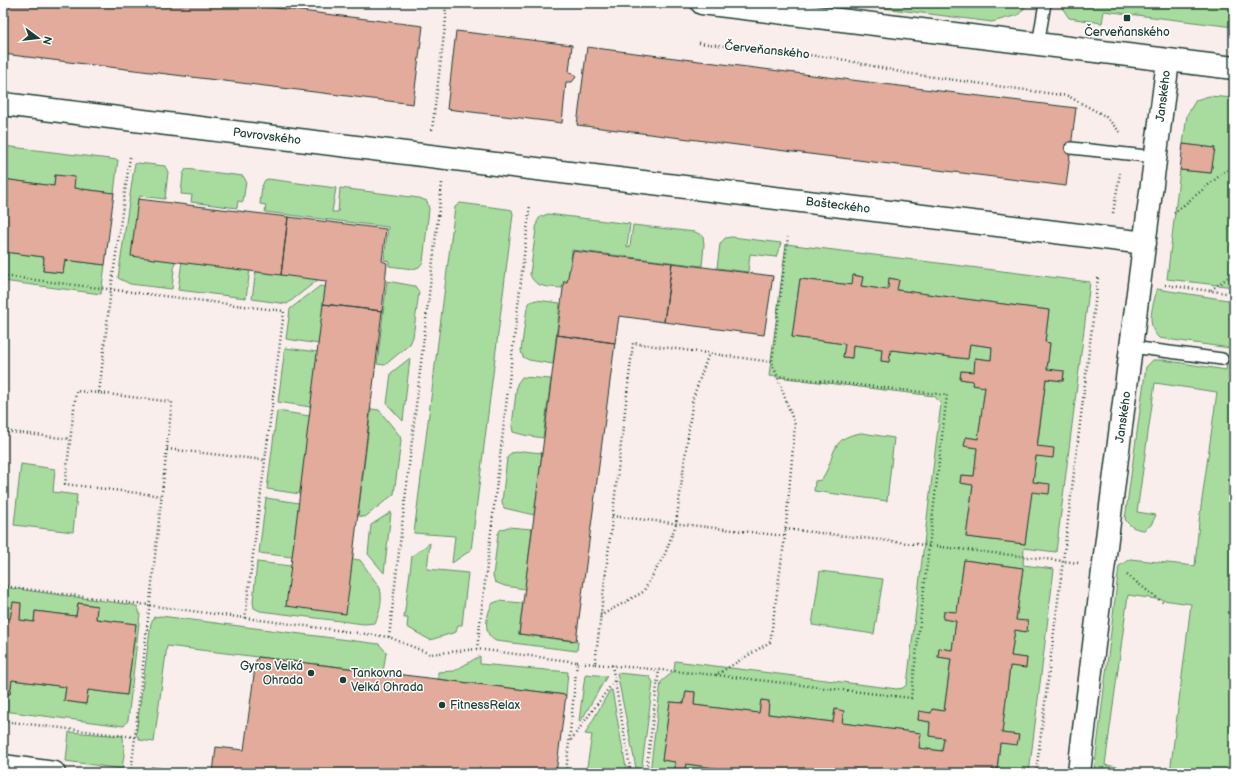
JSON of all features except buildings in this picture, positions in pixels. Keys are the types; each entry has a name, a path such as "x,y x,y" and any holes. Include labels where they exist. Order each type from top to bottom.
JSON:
{"street":[{"path":"702,3 1234,68"},
{"name":"Janského","path":"1079,773 1103,560 1132,347 1168,61"},
{"name":"Pavrovského","path":"3,104 443,158 531,167"},
{"name":"Bašteckého","path":"531,167 1145,243"},
{"path":"3,766 54,773"}],"lane":[{"path":"1038,45 1045,3"},
{"path":"1071,148 1156,157"},
{"path":"1132,347 1222,359"}],"path":[{"path":"389,637 441,194 445,136 431,134 446,19 445,3"},
{"name":"Červeňanského","path":"699,43 835,58 905,73 1068,96 1105,116 1125,139 1122,153"},
{"path":"1107,239 1122,153"},
{"path":"99,393 111,289 130,157"},
{"path":"1169,218 1234,164"},
{"path":"477,649 530,205"},
{"path":"716,675 770,642 785,536 795,425 772,362 788,237"},
{"path":"1210,291 1234,273"},
{"path":"3,276 284,311 245,618"},
{"path":"1036,773 1098,278"},
{"path":"1161,285 1234,294"},
{"path":"595,664 633,343 772,362"},
{"path":"600,616 643,592 665,554 676,524 693,398 709,353"},
{"path":"3,586 389,637 430,654 477,649 577,662 716,675 912,698 947,395 778,376"},
{"path":"131,773 150,605 162,496 172,402 76,391 65,484 162,496"},
{"path":"3,431 70,439"},
{"path":"167,449 265,460"},
{"path":"612,516 785,536"},
{"path":"785,529 1082,564"},
{"path":"1123,572 1165,604"},
{"path":"566,773 571,740 577,662"},
{"path":"612,665 631,773"},
{"path":"646,773 659,670"},
{"path":"571,740 614,680"},
{"path":"3,720 135,737"}],"green space":[{"path":"844,3 1029,3 1018,15 992,22"},
{"path":"1061,3 1234,3 1234,27 1104,11 1102,23 1069,18 1061,6"},
{"path":"1209,96 1234,98 1234,287 1167,279 1180,170 1211,173 1214,148 1183,144 1187,115 1196,100"},
{"path":"3,146 118,160 114,193 74,188 55,175 54,186 3,179"},
{"path":"135,164 165,166 168,172 165,199 140,196 132,254 175,260 172,289 130,284 118,278 134,168"},
{"path":"186,169 243,176 246,181 243,202 238,201 237,208 191,202 192,195 181,194 183,174"},
{"path":"268,179 336,188 332,212 338,212 340,188 419,198 427,201 429,209 423,262 419,267 413,269 389,266 389,261 384,260 388,227 265,212 266,205 260,204 262,186 265,180"},
{"path":"460,203 512,210 513,214 471,550 452,563 455,536 414,533 455,207"},
{"path":"548,214 630,224 627,247 630,247 633,225 695,232 703,236 704,245 702,266 572,250 568,282 564,281 562,288 543,286 535,282 530,274 537,222 540,217"},
{"path":"732,237 781,243 776,257 750,254 748,272 717,268 720,244 725,238"},
{"path":"3,239 6,240 4,252 44,257 43,271 63,273 65,260 105,265 101,294 3,281"},
{"path":"786,244 1090,282 1056,552 1024,548 1023,565 1054,569 1029,773 992,773 992,769 997,769 1000,743 1017,744 1018,735 1002,733 1010,666 1026,667 1027,658 1011,656 1015,630 1026,632 1016,620 1023,568 964,560 957,612 944,611 943,619 956,621 952,650 939,648 938,657 951,659 944,711 933,709 931,713 919,712 918,720 930,722 929,736 944,738 942,751 919,748 921,733 842,723 843,711 835,710 833,722 768,714 769,701 761,700 759,713 694,705 695,692 686,691 684,703 670,702 662,760 675,762 675,771 684,772 686,764 750,773 650,773 661,682 674,671 675,661 897,689 903,688 907,684 941,403 934,396 769,376","holes":["854,275 863,277 861,286 888,290 889,278 899,280 897,290 1049,310 1045,342 1050,343 1047,369 1064,372 1063,381 1046,379 1025,544 966,537 973,485 960,483 961,475 974,476 977,448 966,437 978,439 985,387 972,385 973,381 960,379 961,371 974,372 976,358 991,360 992,347 970,344 967,359 891,350 889,362 881,361 882,349 853,345 852,358 843,357 845,344 792,337 800,279 852,285"]},
{"path":"182,261 250,269 246,298 178,290"},
{"path":"256,270 319,279 287,304 252,299"},
{"path":"387,281 415,286 419,292 413,337 410,344 385,365 377,364"},
{"path":"320,286 326,287 319,344 286,339 290,309"},
{"path":"1157,289 1234,301 1234,773 1170,773 1191,604 1128,595 1105,765 1125,768 1124,773 1094,772 1119,566 1130,559 1195,566 1199,521 1217,392 1155,383 1137,512 1156,515 1151,525 1144,530 1135,528 1125,519 1146,367 1153,360 1163,360 1226,370 1230,348 1159,338 1152,327 1151,321 1152,309"},
{"path":"536,300 560,303 553,364 529,360 523,357 521,351 527,308 530,302"},
{"path":"285,348 318,352 311,407 278,402"},
{"path":"410,358 403,421 387,404 391,373"},
{"path":"522,377 551,379 543,438 513,432 512,426 517,384"},
{"path":"371,409 379,410 400,436 401,441 394,494 365,517 358,516"},
{"path":"277,411 310,416 300,494 267,489"},
{"path":"862,433 894,438 887,501 814,491 815,481 821,480 826,472 834,450 838,444 843,439 851,435"},
{"path":"522,451 542,453 534,515 504,508 502,502 507,458 511,453"},
{"path":"21,464 55,469 53,492 77,495 73,532 14,525"},
{"path":"266,498 299,503 292,557 259,553"},
{"path":"391,512 384,573 368,554 371,525"},
{"path":"508,527 532,529 525,589 505,586 495,582 493,576 498,534 500,530"},
{"path":"430,543 427,569 468,573 462,625 458,625 456,632 430,640 407,627 408,618 404,618 412,556"},
{"path":"352,559 360,560 380,588 380,606 375,623 364,624 260,611 254,608 253,602 257,562 291,566"},
{"path":"820,571 883,579 874,634 812,625"},
{"path":"3,587 133,605 138,607 140,614 128,720 124,726 3,711 3,693 10,694 12,680 66,687 64,701 86,704 88,690 127,695 136,624 96,619 97,606 78,603 76,616 35,611 34,622 20,620 21,603 13,602 10,619 3,618"},
{"path":"499,601 523,603 519,634 578,642 577,651 496,641 489,634 487,629 487,618 493,603"},
{"path":"161,616 379,644 387,653 383,672 167,646 154,742 140,740 136,734 151,623 154,617"},
{"path":"480,656 480,664 568,672 566,695 438,679 438,672 454,671"},
{"path":"617,673 649,676 653,682 641,773 637,773"},
{"path":"585,675 607,676 581,721 579,721"},
{"path":"610,690 612,690 627,773 586,773 592,735 585,734"},
{"path":"69,732 123,736 124,755 122,769 66,761"}],"place":[{"name":"Červeňanského","path":"1127,18"},
{"name":"Gyros Velká Ohrada","path":"311,673"},
{"name":"Tankovna Velká Ohrada","path":"343,680"},
{"name":"FitnessRelax","path":"442,705"}]}
